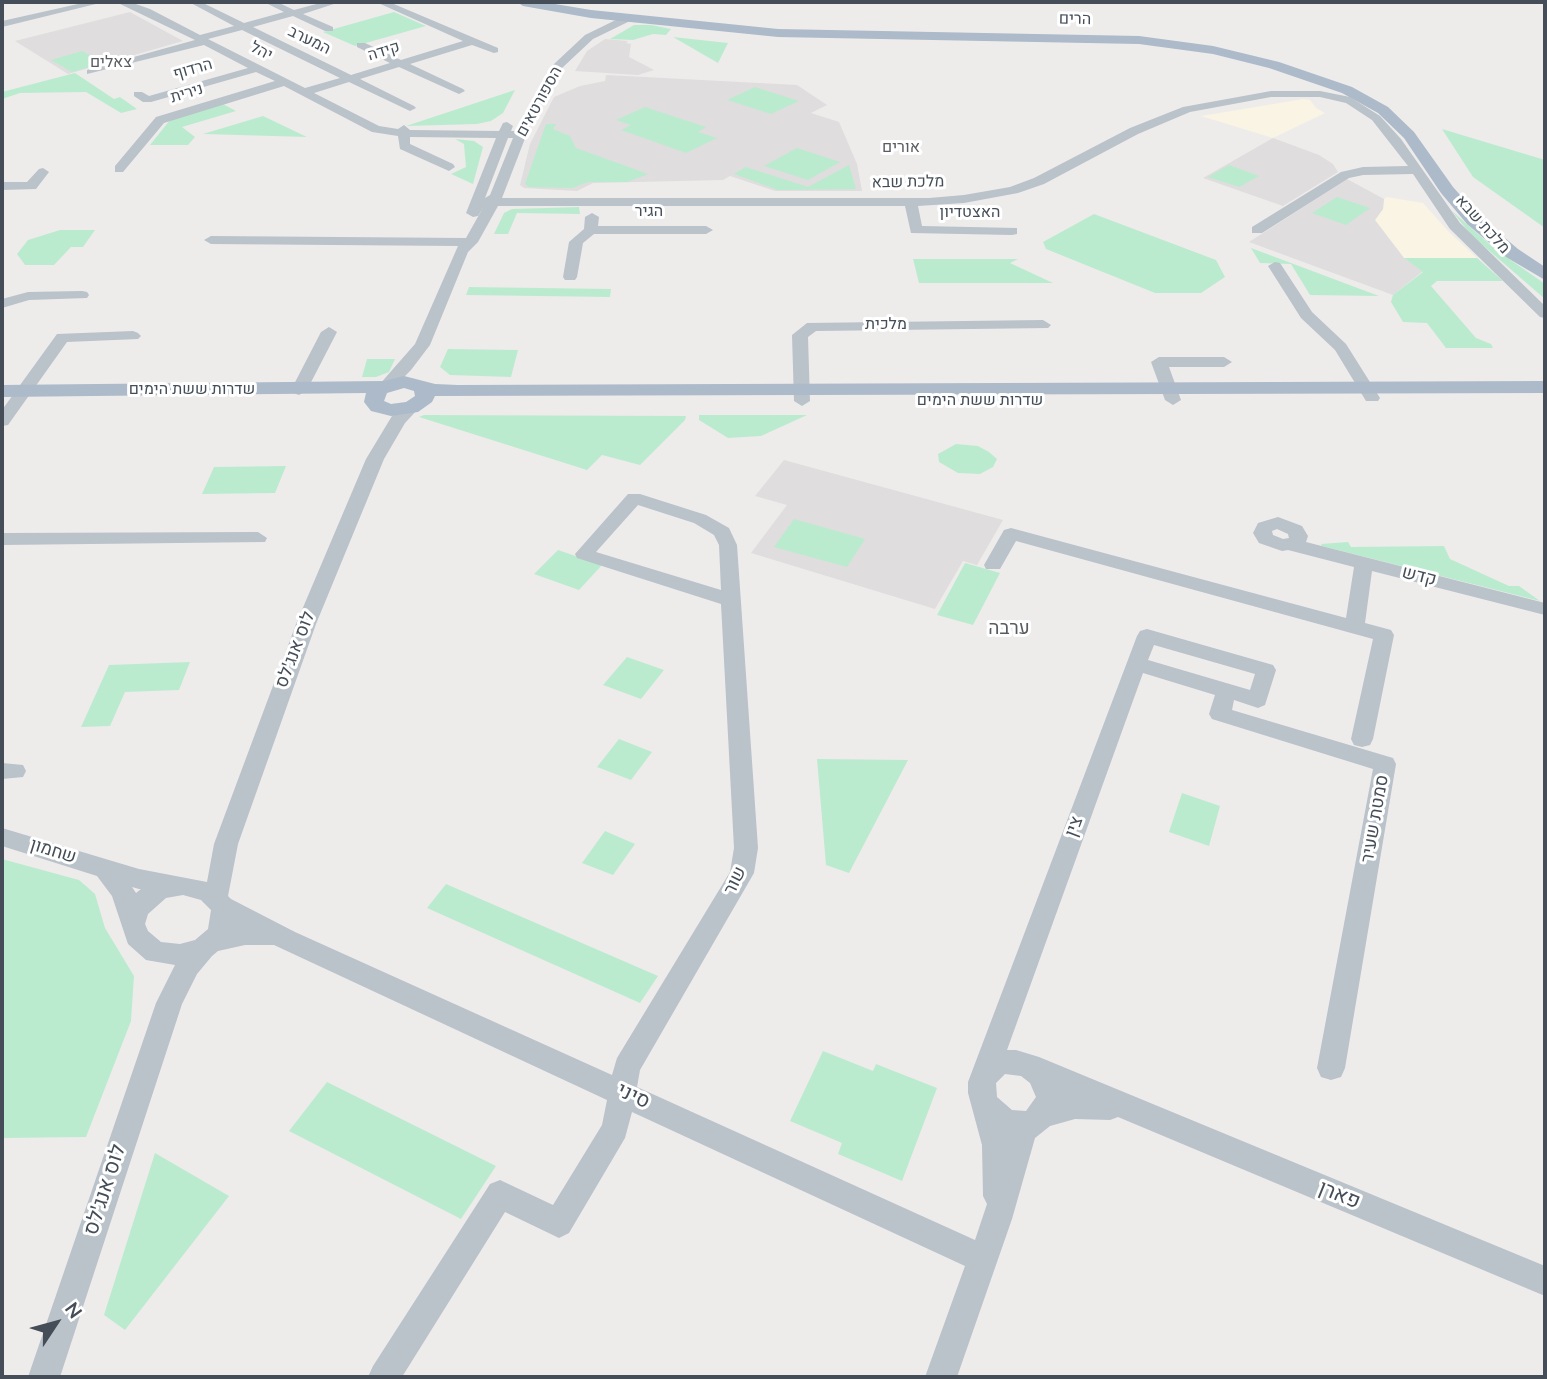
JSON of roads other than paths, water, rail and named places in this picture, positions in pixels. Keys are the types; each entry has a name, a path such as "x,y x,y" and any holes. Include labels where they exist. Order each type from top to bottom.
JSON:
{"main road":[{"name":"הרים","path":"523,2 593,20 622,17 714,28 813,34 1127,40 1192,47 1274,65 1347,90 1383,110 1409,135 1447,190 1474,220 1512,253 1545,275"},
{"name":"שדרות ששת הימים","path":"8,402 299,390 381,396 396,411 418,397 469,403 802,395 1369,392 1545,387"},
{"name":"שדרות ששת הימים","path":"1369,392 1545,398"},
{"name":"שדרות ששת הימים","path":"8,402 356,403 381,396"}],"street":[{"path":"50,2 63,9 99,2"},
{"path":"2,24 88,2"},
{"name":"יהל","path":"121,2 146,11 376,129 504,132"},
{"name":"יהל","path":"136,2 146,11"},
{"name":"המערב","path":"194,2 410,107"},
{"path":"269,2 329,30"},
{"path":"91,72 243,26 335,2"},
{"path":"381,2 494,50"},
{"name":"הספורטאים","path":"381,396 422,345 487,199 521,133 566,56 589,37 622,17"},
{"name":"הספורטאים","path":"565,42 593,20"},
{"name":"קידה","path":"305,92 472,41"},
{"path":"361,45 458,91"},
{"name":"הרדוף","path":"138,94 147,100 258,68"},
{"name":"נירית","path":"119,169 160,120 285,82"},
{"name":"מלכת שבא","path":"487,199 911,202 964,199 1027,186 1156,121 1207,109 1291,97 1341,97 1358,103 1376,118 1394,138 1462,234 1545,314"},
{"name":"הספורטאים","path":"468,130 497,122 514,113 504,132 487,199"},
{"name":"יהל","path":"403,131 468,130 521,133"},
{"path":"403,131 404,146 449,167"},
{"path":"1257,230 1345,174 1416,170"},
{"path":"2,186 32,186 43,172"},
{"path":"570,276 576,242 592,230 595,201"},
{"name":"האצטדיון","path":"911,202 916,230 1012,231"},
{"name":"הגיר","path":"592,230 706,230"},
{"path":"211,240 465,245"},
{"path":"1275,266 1302,311 1341,348 1369,392"},
{"path":"2,304 34,296 82,295"},
{"path":"2,311 14,302 34,296"},
{"name":"מלכית","path":"802,395 800,335 812,326 1043,326"},
{"path":"299,390 329,332"},
{"path":"8,402 62,337 134,336"},
{"name":"הספורטאים","path":"418,397 422,345"},
{"path":"1170,393 1159,362 1224,362"},
{"name":"לוס אנג'לס","path":"375,459 381,396"},
{"name":"לוס אנג'לס","path":"219,902 226,844 288,670 375,459 398,420 418,397"},
{"name":"שור","path":"384,1377 500,1194 559,1223 615,1129 627,1068 740,878 745,865 732,600 728,545 722,532 705,521 634,498 584,554 732,600"},
{"path":"993,565 1011,534 1384,635 1362,739"},
{"path":"2,539 258,538"},
{"name":"קדש","path":"1293,545 1545,609"},
{"path":"1354,627 1364,563"},
{"name":"צין","path":"985,1089 1004,1018 1147,636 1266,670 1258,700 1226,691"},
{"path":"1136,664 1226,691"},
{"name":"סמטת שעיר","path":"1226,691 1220,714 1385,764 1331,1068"},
{"name":"שחמון","path":"2,837 147,881 178,886"},
{"name":"לוס אנג'לס","path":"178,886 206,867 226,844"},
{"path":"105,868 123,892 133,924 141,942 155,952 180,955 208,945 224,922 219,902 202,889 178,886 146,898 136,910 133,924"},
{"name":"סיני","path":"219,902 282,936 983,1258"},
{"name":"סיני","path":"208,945 254,934 282,936"},
{"name":"לוס אנג'לס","path":"44,1377 169,1003 188,965 208,945"},
{"name":"לוס אנג'לס","path":"155,952 166,974 169,1003"},
{"path":"941,1377 997,1219 1019,1142 1025,1129 1039,1118 1049,1104 1049,1091 1045,1080 1010,1043 1004,1018"},
{"path":"997,1219 996,1145 985,1089 998,1064 1010,1061 1029,1066"},
{"name":"פארן","path":"1029,1066 1545,1281"},
{"path":"985,1089 996,1116 1021,1125 1039,1118"},
{"name":"פארן","path":"1039,1118 1064,1107 1086,1105 1133,1111"}],"district":[{"name":"צאלים","path":"111,63"},
{"name":"אורים","path":"901,148"},
{"name":"ערבה","path":"1009,629"}]}
